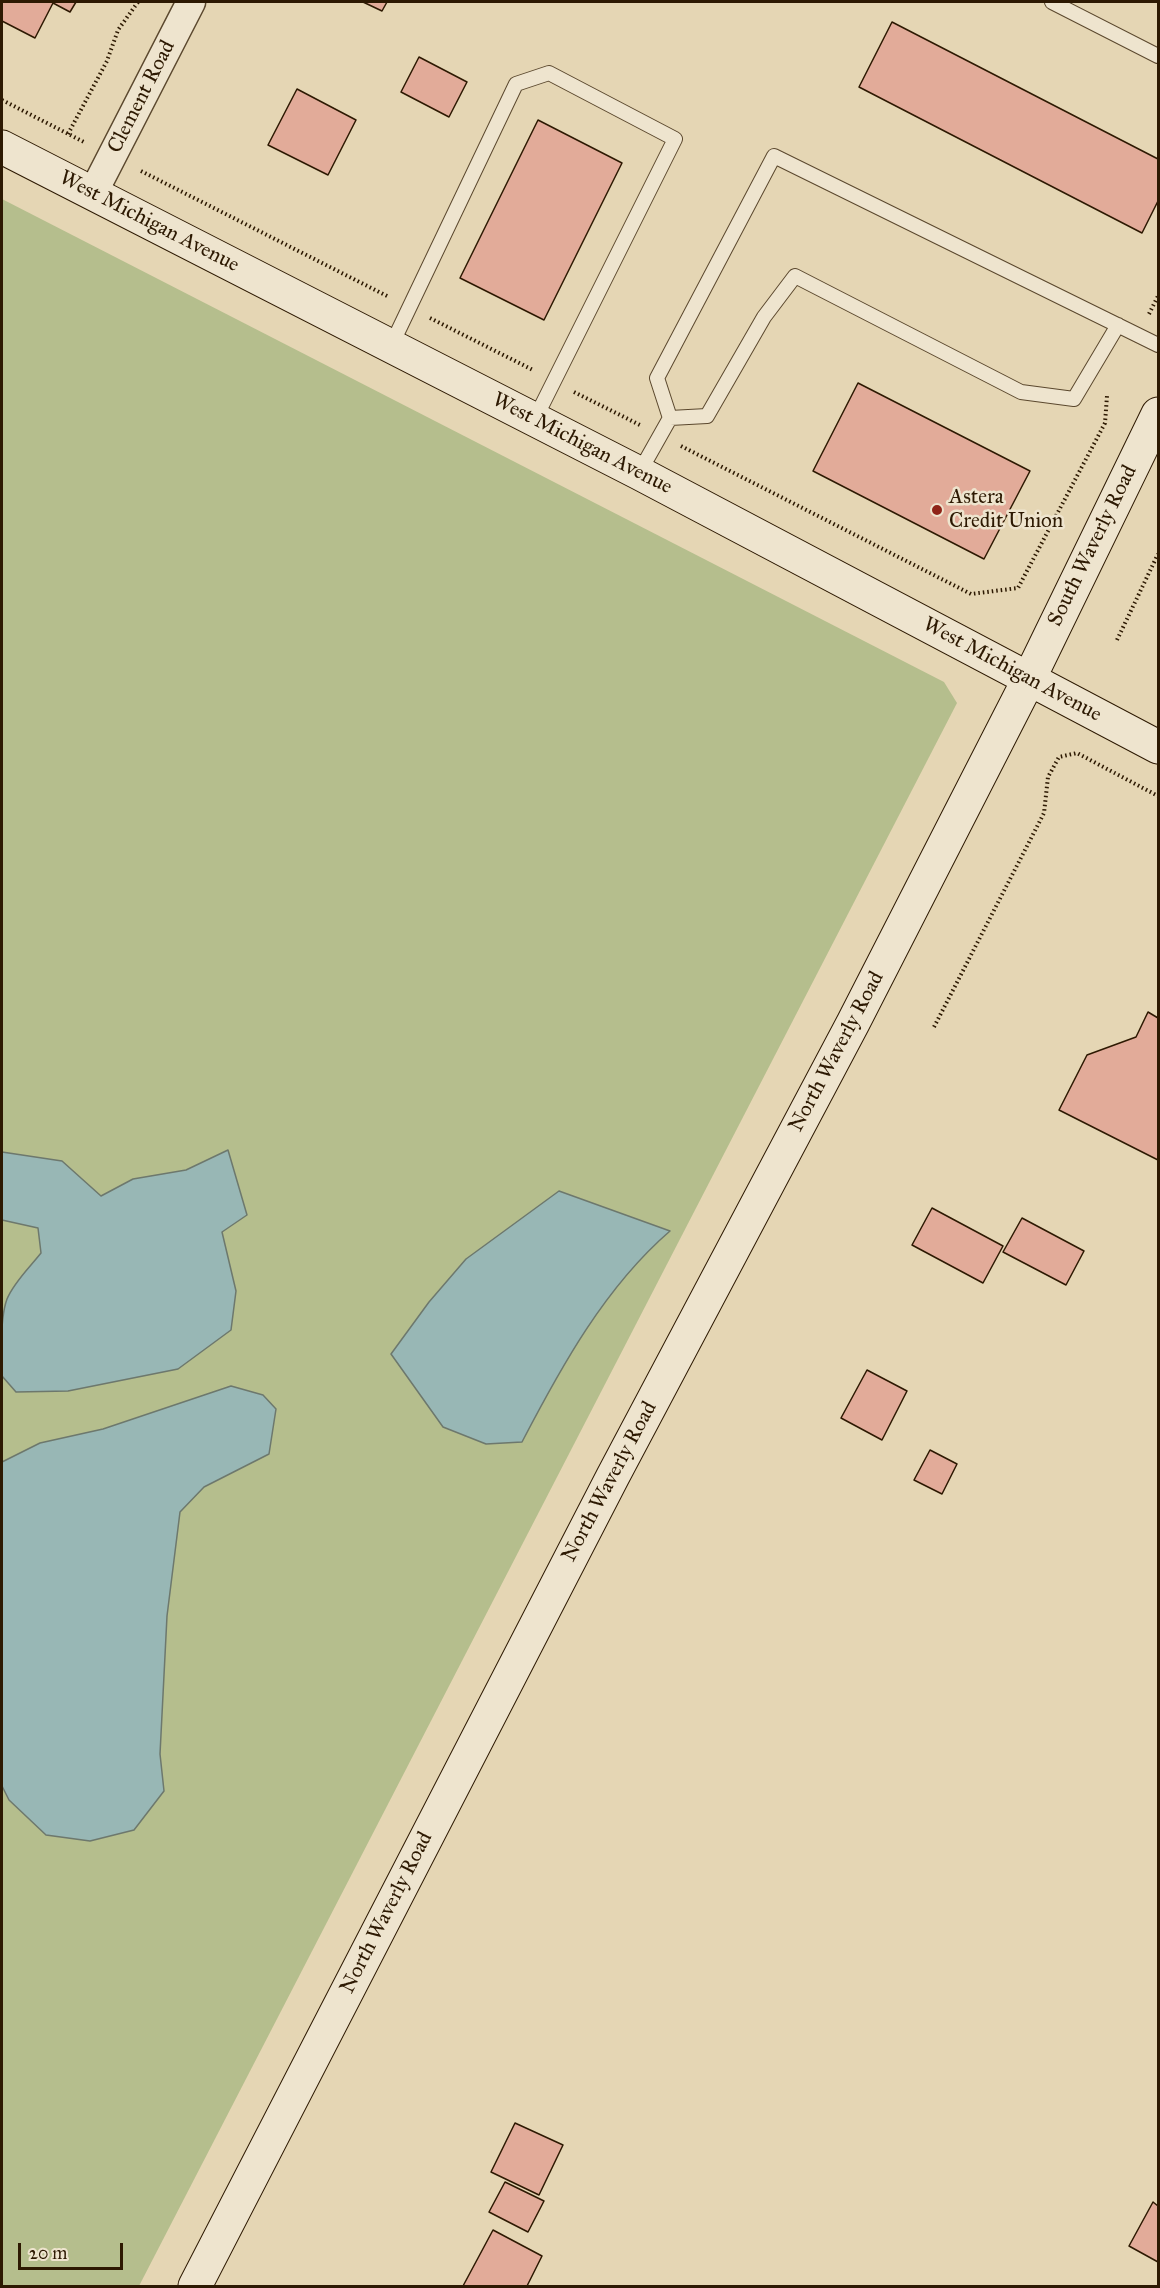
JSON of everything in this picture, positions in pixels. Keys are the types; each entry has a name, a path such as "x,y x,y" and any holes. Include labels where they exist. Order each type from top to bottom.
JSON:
{"main road":[{"name":"West Michigan Avenue","path":"2,147 535,419 1158,747"},
{"name":"South Waverly Road","path":"1029,679 1156,424"},
{"name":"North Waverly Road","path":"195,2286 613,1476 853,1023 1029,679"}],"street":[{"name":"Clement Road","path":"93,193 191,2"}],"lane":[{"path":"1052,2 1158,56"},
{"path":"392,346 516,84 549,73 675,140 535,419"},
{"path":"639,473 670,418 657,378 774,156 1158,345"},
{"path":"670,418 707,416 764,317 795,276 1021,392 1074,399 1118,325"}],"path":[{"path":"68,134 107,61 118,30 138,2"},
{"path":"1116,640 1158,554"},
{"path":"934,1027 1044,813 1048,777 1059,757 1077,753 1158,796"}],"green space":[{"path":"2,199 944,682 957,703 139,2286 2,2286"}],"water":[{"path":"228,1150 247,1215 222,1232 236,1291 231,1330 178,1369 68,1391 16,1392 2,1376 3,1316 7,1299 14,1287 41,1253 38,1228 2,1220 2,1152 62,1161 101,1196 133,1179 186,1170"},
{"path":"559,1191 670,1231 625,1277 586,1329 552,1385 522,1442 486,1444 443,1427 391,1354 429,1302 466,1259"},
{"path":"231,1386 263,1395 276,1409 269,1454 204,1487 180,1512 167,1616 160,1754 164,1791 134,1830 90,1841 46,1835 9,1800 2,1786 2,1462 40,1443 103,1429"}],"building":[{"path":"2,2 76,2 70,12 53,3 35,38 2,21"},
{"path":"363,2 387,2 382,11"},
{"path":"892,22 1158,159 1158,201 1142,233 859,87"},
{"path":"419,57 467,82 449,117 401,92"},
{"path":"297,89 356,120 328,175 268,145"},
{"path":"538,120 622,163 544,320 460,278"},
{"path":"858,383 1030,471 984,559 813,471"},
{"path":"1148,1012 1158,1018 1158,1160 1059,1110 1087,1055 1136,1037"},
{"path":"932,1208 1003,1246 983,1283 912,1245"},
{"path":"1022,1218 1084,1251 1066,1285 1003,1252"},
{"path":"867,1370 907,1391 882,1440 841,1418"},
{"path":"930,1450 957,1464 942,1494 914,1480"},
{"path":"515,2123 563,2145 539,2195 491,2172"},
{"path":"505,2182 544,2201 528,2232 489,2212"},
{"path":"1153,2202 1158,2206 1158,2262 1129,2246"},
{"path":"493,2230 542,2256 527,2286 463,2286"}],"place":[{"name":"Astera Credit Union","path":"937,510"}]}
